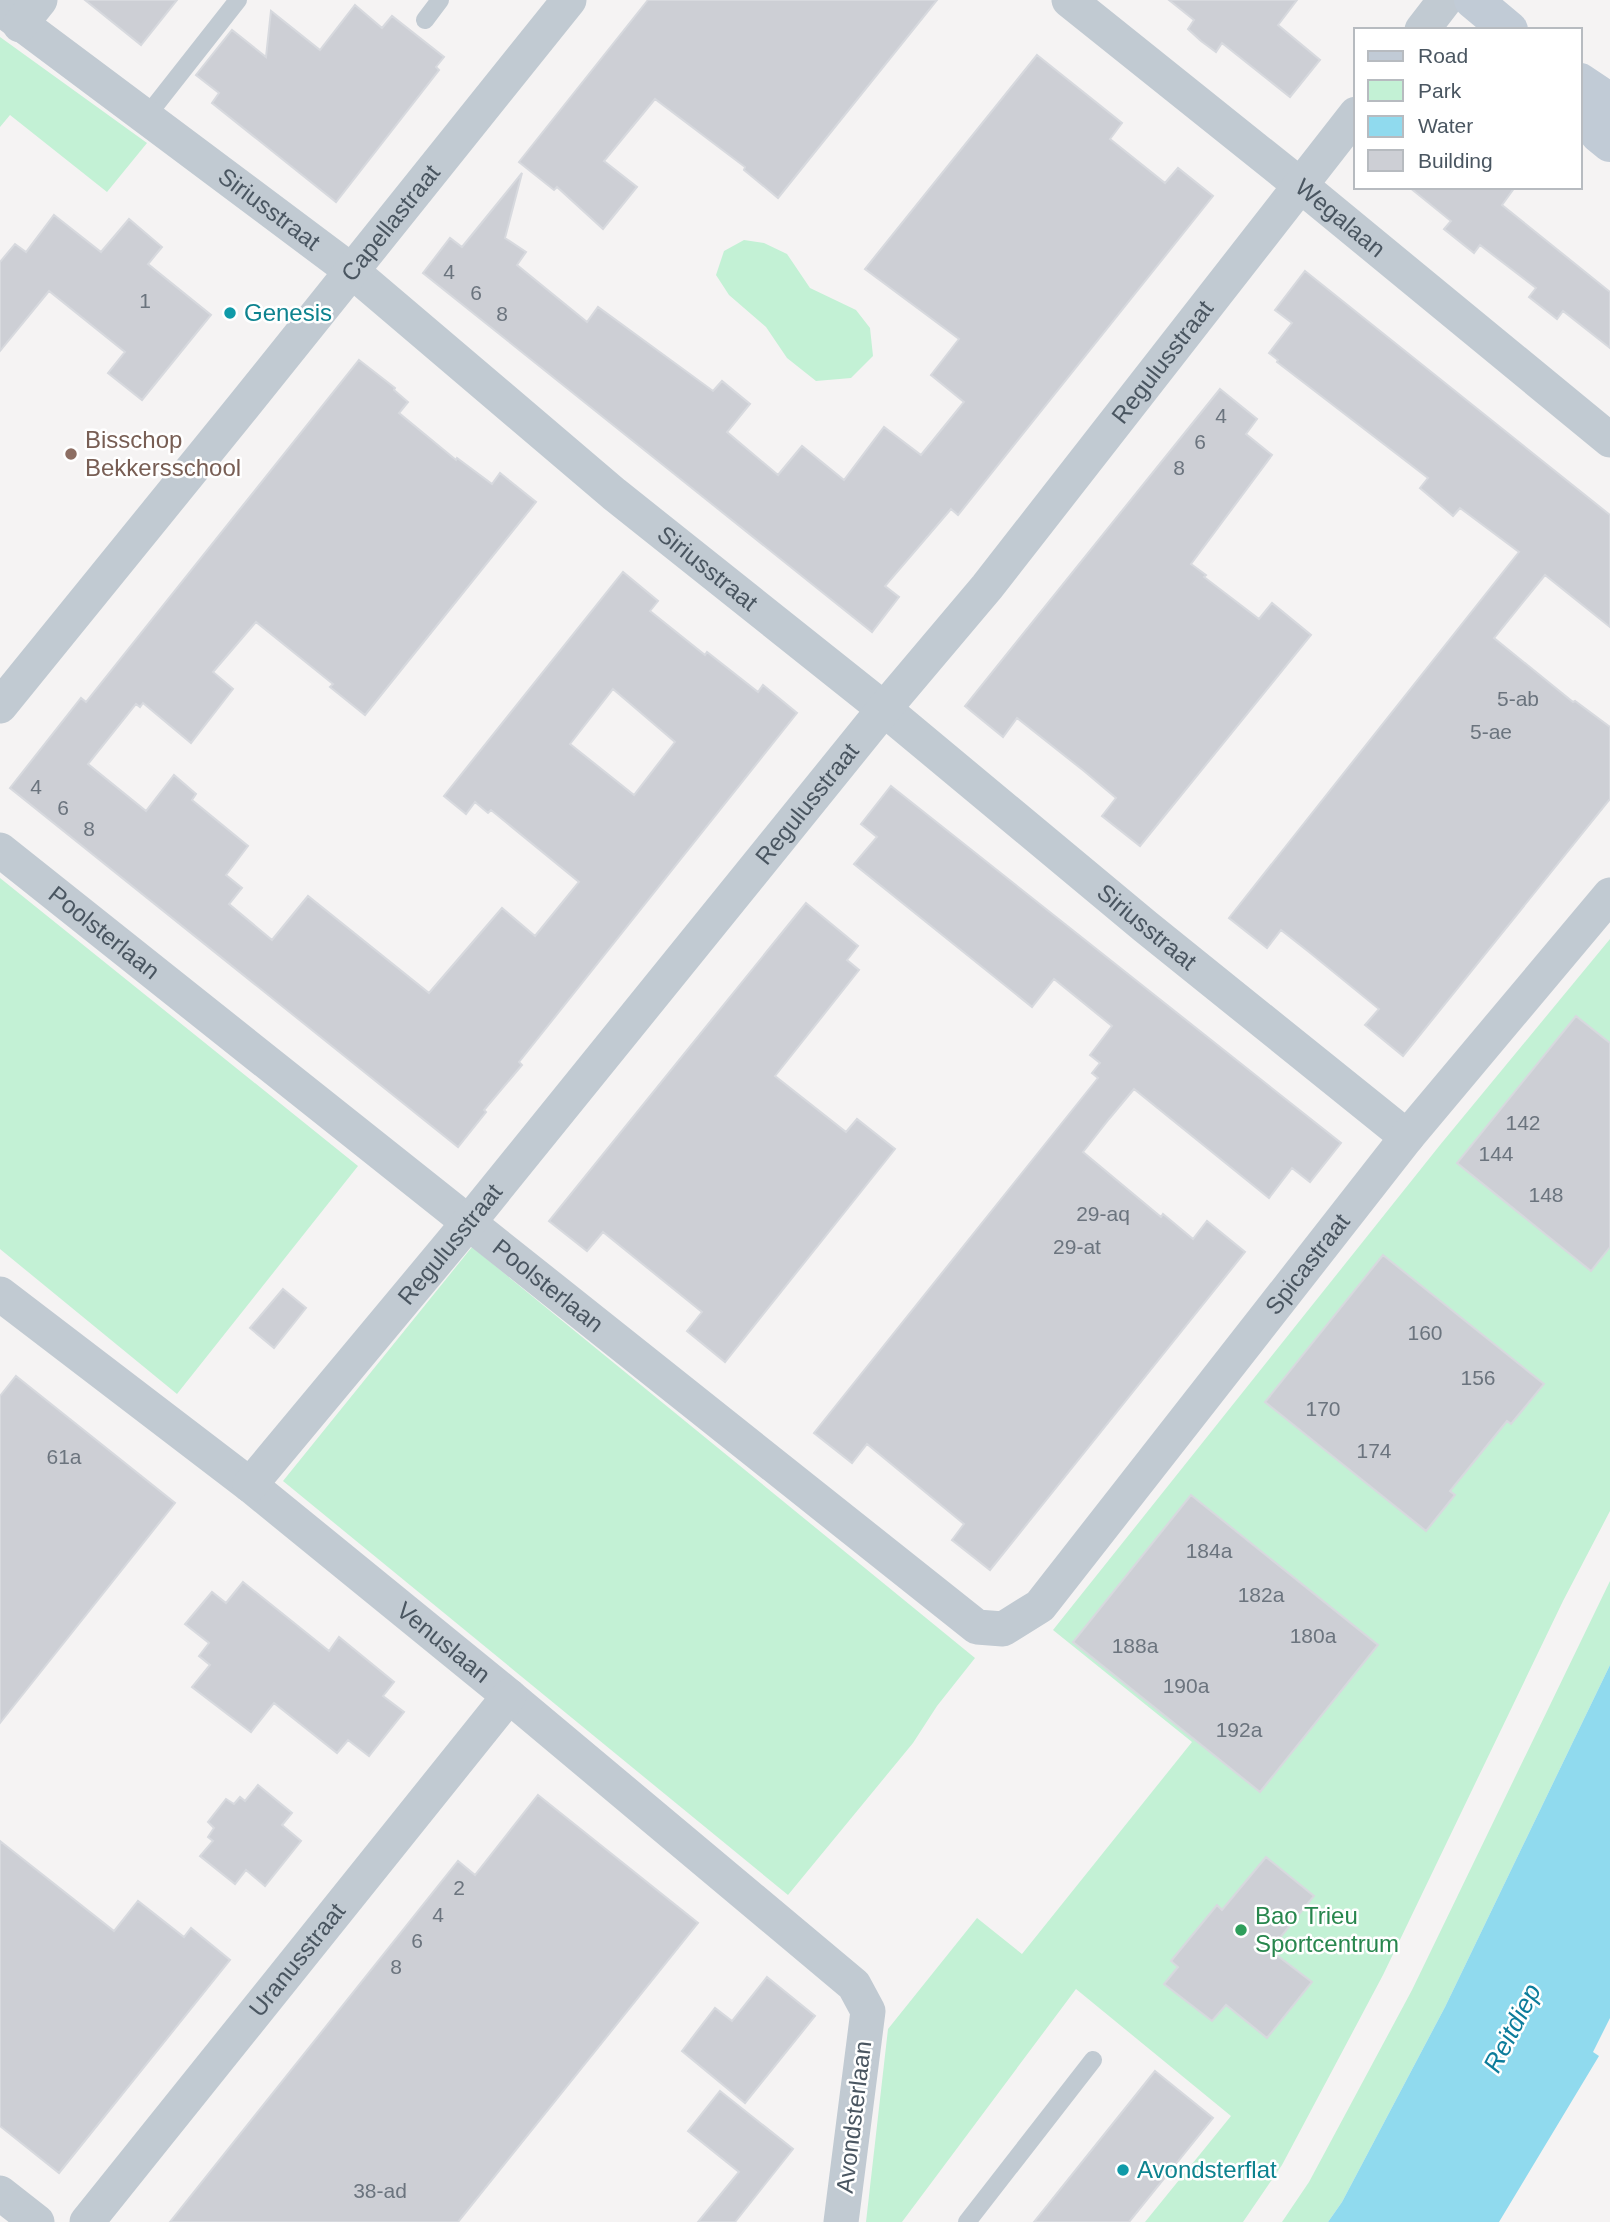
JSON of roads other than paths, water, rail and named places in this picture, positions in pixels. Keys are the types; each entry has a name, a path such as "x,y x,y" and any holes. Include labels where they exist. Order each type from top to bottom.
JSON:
{"main road":[{"path":"1473,0 1507,28"},
{"path":"1582,83 1610,102"},
{"path":"1582,112 1598,134 1610,143"}],"street":[{"name":"Wegalaan","path":"1069,0 1300,185 1610,440"},
{"path":"1424,28 1445,0"},
{"name":"Capellastraat","path":"0,706 353,272 558,7"},
{"name":"Siriusstraat","path":"20,11 146,117 353,272 614,494 884,709 1146,927 1407,1137"},
{"name":"Regulusstraat","path":"250,1485 469,1222 884,709 987,587 1354,117"},
{"name":"Poolsterlaan","path":"0,850 977,1627 1003,1629"},
{"name":"Spicastraat","path":"1003,1629 1040,1606 1407,1137 1607,904"},
{"name":"Venuslaan","path":"0,1294 250,1485 509,1696 854,1985 868,2011"},
{"name":"Uranusstraat","path":"87,2222 509,1696"},
{"name":"Avondsterlaan","path":"841,2222 868,2011"},
{"path":"0,2193 37,2222"}],"lane":[{"path":"146,117 238,0"},
{"path":"425,20 440,0"},
{"path":"967,2222 1094,2060"}],"water":[{"name":"Reitdiep","path":"1610,1665 1610,2018 1593,2052 1599,2056 1499,2222 1328,2222 1342,2202 1445,2007"}],"place":[{"name":"Genesis","path":"230,313"},
{"name":"Bisschop Bekkersschool","path":"71,454"},
{"name":"Bao Trieu Sportcentrum","path":"1241,1930"},
{"name":"Avondsterflat","path":"1123,2170"}]}
